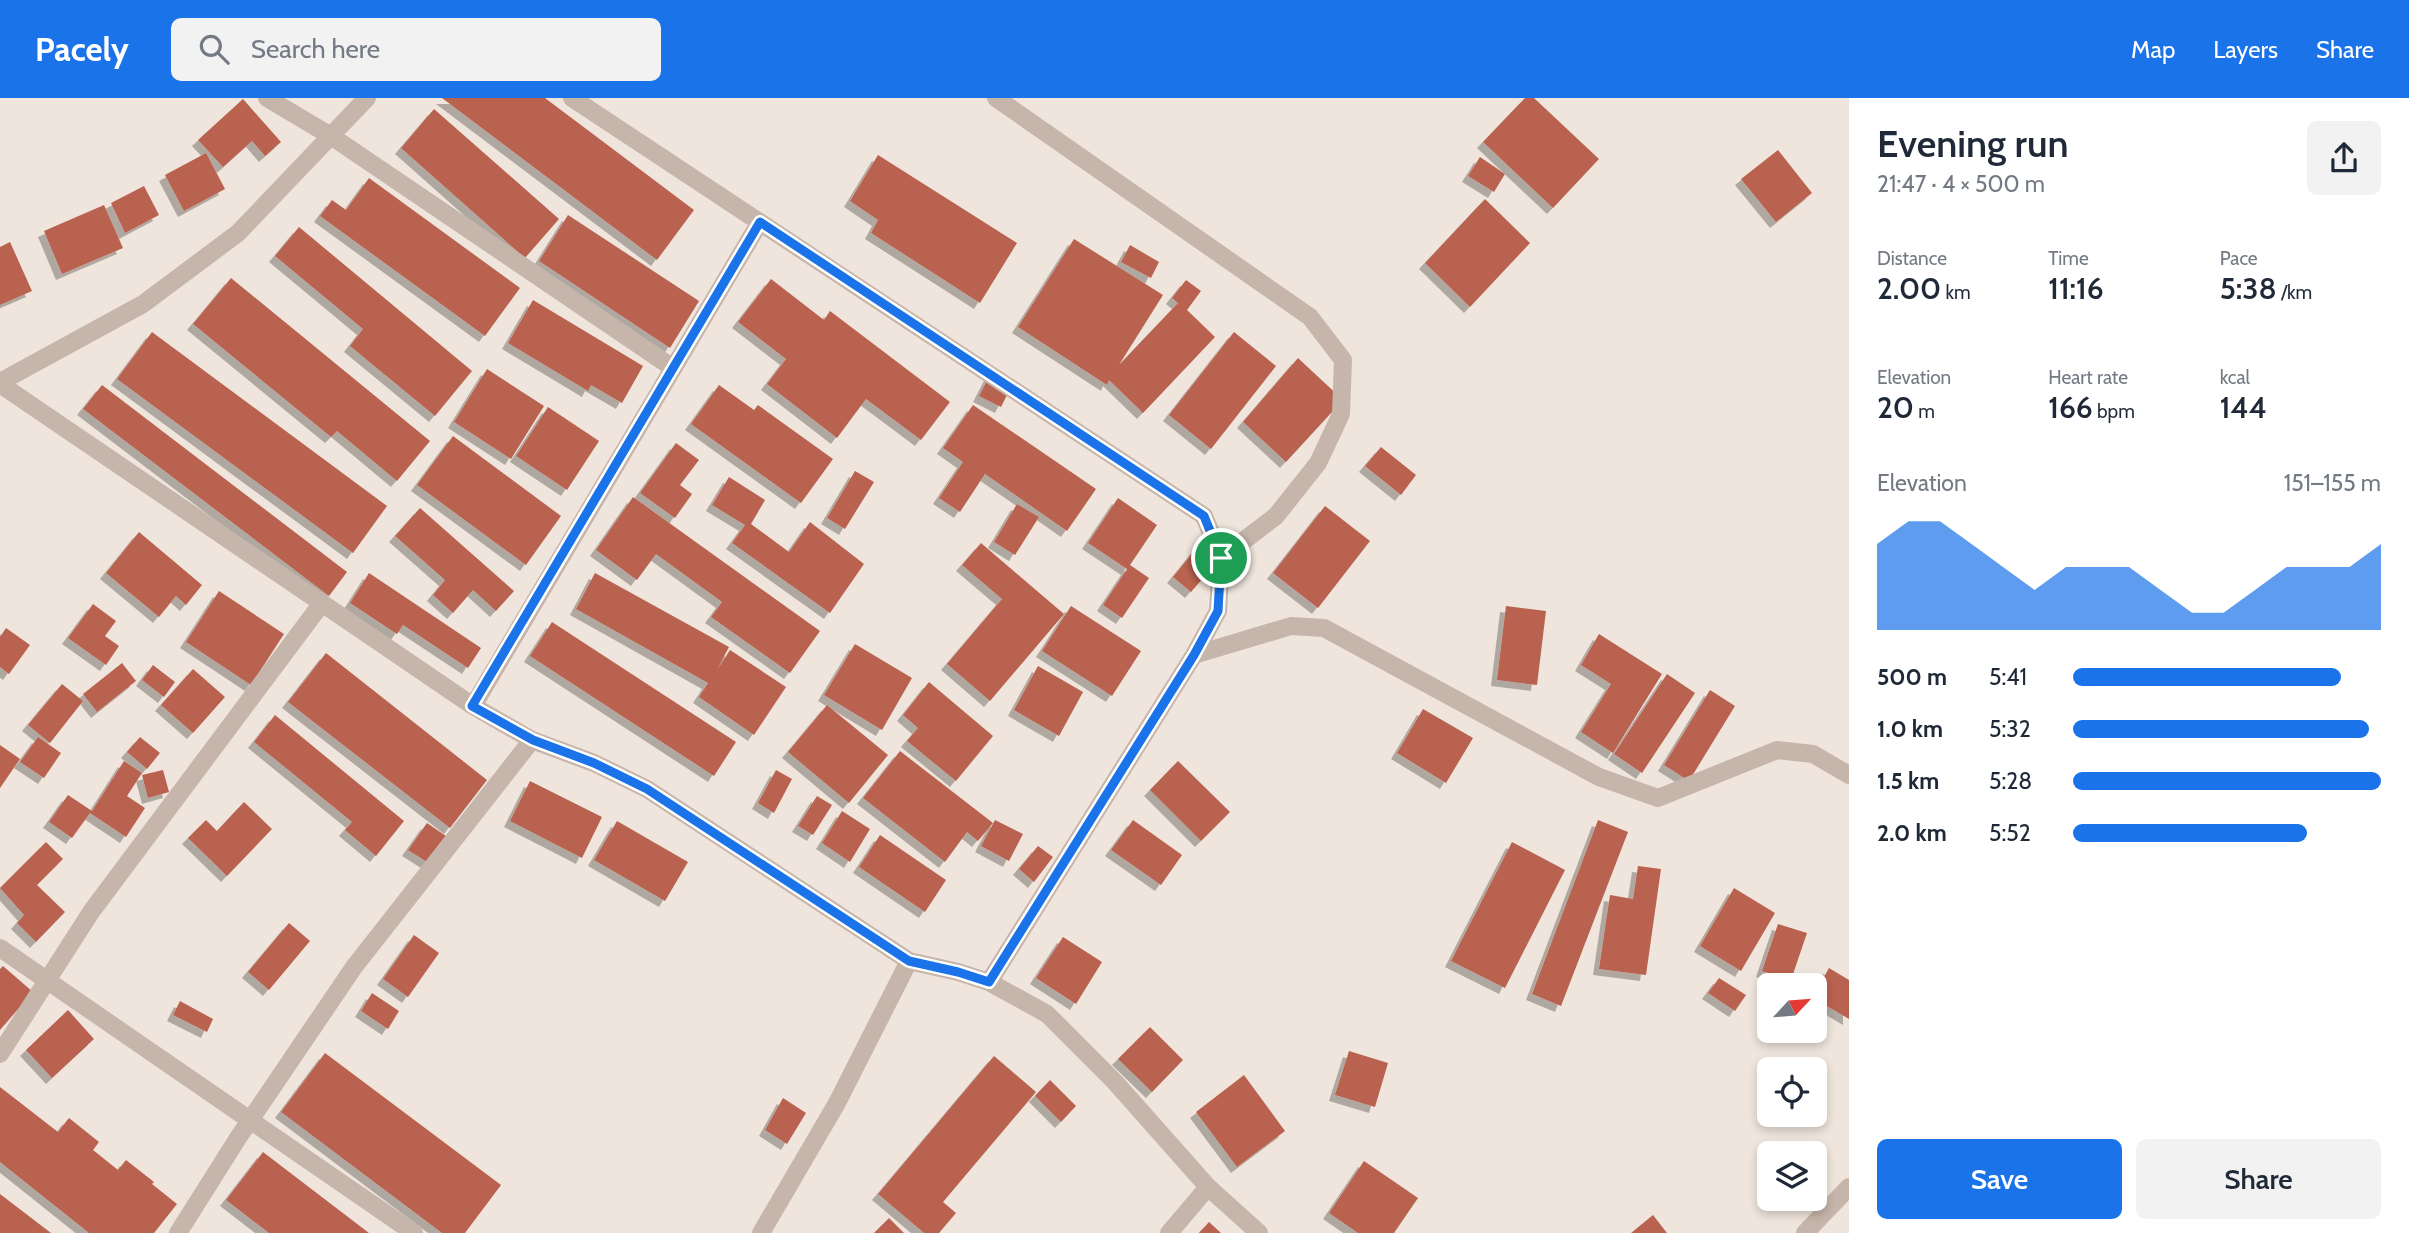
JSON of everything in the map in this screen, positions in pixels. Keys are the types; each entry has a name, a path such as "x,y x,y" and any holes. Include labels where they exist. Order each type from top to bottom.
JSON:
{"street":[{"path":"267,98 331,136 673,368"},
{"path":"368,98 238,233 144,304 0,383 472,706 533,740 594,763 647,789 909,961 989,982 1046,1014 1115,1082 1208,1187 1259,1233"},
{"path":"572,98 1204,516 1221,558 1218,611 1194,655 989,982"},
{"path":"996,98 1310,317 1343,360 1341,414 1318,463 1276,516 1221,558"},
{"path":"472,706 760,222"},
{"path":"0,1054 91,912 322,603"},
{"path":"1194,655 1291,626 1324,628 1599,777 1658,798 1777,750 1813,754 1849,775"},
{"path":"178,1233 250,1120 354,967 533,740"},
{"path":"0,948 414,1233"},
{"path":"761,1233 837,1103 909,961"},
{"path":"1169,1233 1208,1187"},
{"path":"1805,1233 1849,1187"}],"building":[{"path":"442,98 545,98 694,210 657,260"},
{"path":"1525,98 1534,98 1599,159 1553,208 1483,142"},
{"path":"243,99 281,142 265,156 252,141 223,167 198,140"},
{"path":"434,109 559,219 525,258 401,148"},
{"path":"1778,150 1812,193 1776,222 1741,179"},
{"path":"206,153 225,189 184,211 165,175"},
{"path":"878,155 1017,243 980,303 871,233 878,220 850,201"},
{"path":"1480,157 1505,174 1494,192 1468,176"},
{"path":"369,178 520,288 485,336 320,216 332,200 346,210"},
{"path":"144,186 159,215 125,233 111,203"},
{"path":"1485,199 1530,243 1470,307 1425,263"},
{"path":"104,205 123,248 62,274 44,231"},
{"path":"568,215 699,301 670,348 539,261"},
{"path":"299,227 472,371 435,416 350,346 363,329 275,256"},
{"path":"1074,239 1163,295 1119,365 1178,303 1172,298 1186,280 1201,291 1187,310 1215,337 1143,413 1109,380 1107,385 1018,327"},
{"path":"10,242 32,291 0,305 0,247"},
{"path":"1130,245 1159,262 1151,278 1121,262"},
{"path":"231,278 430,441 397,481 337,431 331,437 193,324"},
{"path":"771,279 824,320 830,311 950,402 921,440 866,399 837,438 767,384 786,359 738,322"},
{"path":"533,300 643,366 622,403 591,385 588,391 508,343"},
{"path":"152,332 387,506 353,553 117,379"},
{"path":"1234,332 1276,366 1211,449 1169,415"},
{"path":"1298,358 1343,400 1286,462 1243,422"},
{"path":"487,369 544,406 511,459 454,422"},
{"path":"991,373 1013,383 1001,407 979,396"},
{"path":"102,385 347,572 329,596 83,409"},
{"path":"719,385 754,410 758,405 833,459 801,503 691,424"},
{"path":"973,405 1096,489 1067,531 985,474 960,512 939,498 963,462 943,448"},
{"path":"548,407 599,441 567,490 516,456"},
{"path":"453,436 561,516 526,565 417,485"},
{"path":"676,443 699,460 680,485 692,494 675,518 640,493"},
{"path":"1381,447 1416,475 1401,495 1365,466"},
{"path":"855,471 874,482 845,529 827,518"},
{"path":"729,477 765,500 751,524 789,552 810,522 864,564 830,613 732,543 745,525 712,505"},
{"path":"633,497 820,631 790,673 711,617 722,602 656,554 637,580 596,550"},
{"path":"1118,498 1157,525 1130,565 1149,578 1122,618 1103,605 1127,569 1088,543"},
{"path":"1017,504 1039,517 1015,555 994,542"},
{"path":"1325,506 1370,541 1318,608 1273,573"},
{"path":"420,508 514,591 496,611 473,590 453,613 433,595 445,580 395,536"},
{"path":"139,532 202,585 186,605 176,596 159,617 106,573"},
{"path":"981,543 1064,614 990,701 947,664 1002,599 962,565"},
{"path":"1199,545 1218,561 1191,592 1173,577"},
{"path":"369,573 481,648 468,668 403,625 397,634 350,603"},
{"path":"595,573 729,647 717,670 730,650 786,687 754,735 699,697 708,683 576,609"},
{"path":"219,591 284,634 251,685 186,642"},
{"path":"93,604 116,621 105,636 119,646 106,665 68,638"},
{"path":"1071,606 1141,651 1112,696 1042,651"},
{"path":"1506,606 1546,611 1537,685 1497,680"},
{"path":"552,622 736,742 714,776 530,656"},
{"path":"6,628 30,645 9,674 0,667 0,637"},
{"path":"1599,634 1662,674 1613,753 1581,732 1611,684 1581,665"},
{"path":"855,644 912,678 882,730 824,695"},
{"path":"326,653 487,780 450,828 288,702"},
{"path":"122,663 136,681 97,712 83,694"},
{"path":"153,665 175,682 164,697 142,680"},
{"path":"1038,666 1083,692 1059,736 1014,710"},
{"path":"193,669 225,697 193,733 161,705"},
{"path":"1667,674 1695,693 1642,773 1614,754"},
{"path":"929,682 993,736 956,781 907,741 918,728 903,715"},
{"path":"62,684 83,701 50,743 28,725"},
{"path":"1710,690 1735,706 1689,781 1664,765"},
{"path":"827,705 888,755 849,803 788,752"},
{"path":"1423,709 1473,738 1446,783 1397,753"},
{"path":"275,715 404,821 376,856 345,830 352,822 254,742"},
{"path":"38,737 61,753 44,778 20,762"},
{"path":"140,737 160,753 147,769 127,752"},
{"path":"0,745 20,759 0,788"},
{"path":"900,751 993,823 978,841 967,832 945,862 863,798"},
{"path":"124,761 142,773 127,796 145,808 126,837 90,813 72,838 49,822 68,795 92,811"},
{"path":"1178,761 1230,812 1201,841 1150,790"},
{"path":"163,770 169,792 148,798 142,775"},
{"path":"776,770 792,779 774,813 758,803"},
{"path":"530,781 602,817 582,858 510,821"},
{"path":"817,796 832,805 813,835 798,826"},
{"path":"244,802 272,829 227,876 188,838 206,820 217,831"},
{"path":"842,811 870,829 850,862 822,843"},
{"path":"995,820 1023,834 1009,861 981,846"},
{"path":"1133,820 1182,855 1161,885 1111,850"},
{"path":"1598,820 1628,832 1561,1006 1532,994"},
{"path":"617,821 688,862 665,901 594,860"},
{"path":"427,823 446,836 427,862 408,850"},
{"path":"880,835 946,880 925,912 859,867"},
{"path":"46,842 63,859 37,885 65,912 36,942 17,923 24,915 0,888"},
{"path":"1512,842 1565,870 1505,988 1451,961"},
{"path":"1038,846 1053,857 1034,882 1019,869"},
{"path":"1638,866 1661,869 1646,975 1599,969 1610,895 1633,899"},
{"path":"1734,888 1775,913 1741,971 1700,946"},
{"path":"289,923 310,941 269,990 248,972"},
{"path":"1778,924 1807,933 1793,973 1762,971"},
{"path":"414,935 439,953 408,997 383,979"},
{"path":"1063,937 1102,962 1076,1004 1036,978"},
{"path":"3,966 33,992 0,1030 0,969"},
{"path":"1829,968 1849,980 1849,1019 1827,1006 1826,973"},
{"path":"1719,978 1746,995 1735,1011 1708,993"},
{"path":"372,993 399,1011 388,1029 361,1011"},
{"path":"180,1001 213,1019 207,1032 173,1015"},
{"path":"68,1010 94,1039 52,1078 26,1050"},
{"path":"1150,1027 1183,1060 1152,1092 1118,1059"},
{"path":"1349,1051 1388,1063 1375,1107 1335,1095"},
{"path":"325,1053 501,1185 465,1233 442,1233 281,1112"},
{"path":"994,1056 1036,1092 943,1202 956,1213 939,1233 924,1233 878,1194"},
{"path":"1244,1075 1285,1131 1237,1167 1196,1112"},
{"path":"1050,1080 1076,1106 1061,1122 1035,1096"},
{"path":"0,1087 58,1132 69,1118 99,1142 93,1150 118,1170 126,1160 154,1182 152,1184 177,1204 154,1233 89,1233 0,1162"},
{"path":"783,1098 806,1113 787,1144 765,1130"},
{"path":"263,1152 369,1233 269,1233 226,1200"},
{"path":"1364,1161 1418,1198 1394,1233 1358,1233 1329,1213"},
{"path":"0,1194 51,1233 0,1233"},
{"path":"1653,1215 1667,1233 1631,1233"},
{"path":"889,1218 904,1233 874,1233"},
{"path":"1209,1222 1221,1233 1199,1233"}],"route":[{"path":"760,222 1204,516 1221,558 1218,611 1194,655 989,982 909,961 647,789 594,763 533,740 472,706 760,222"}]}
